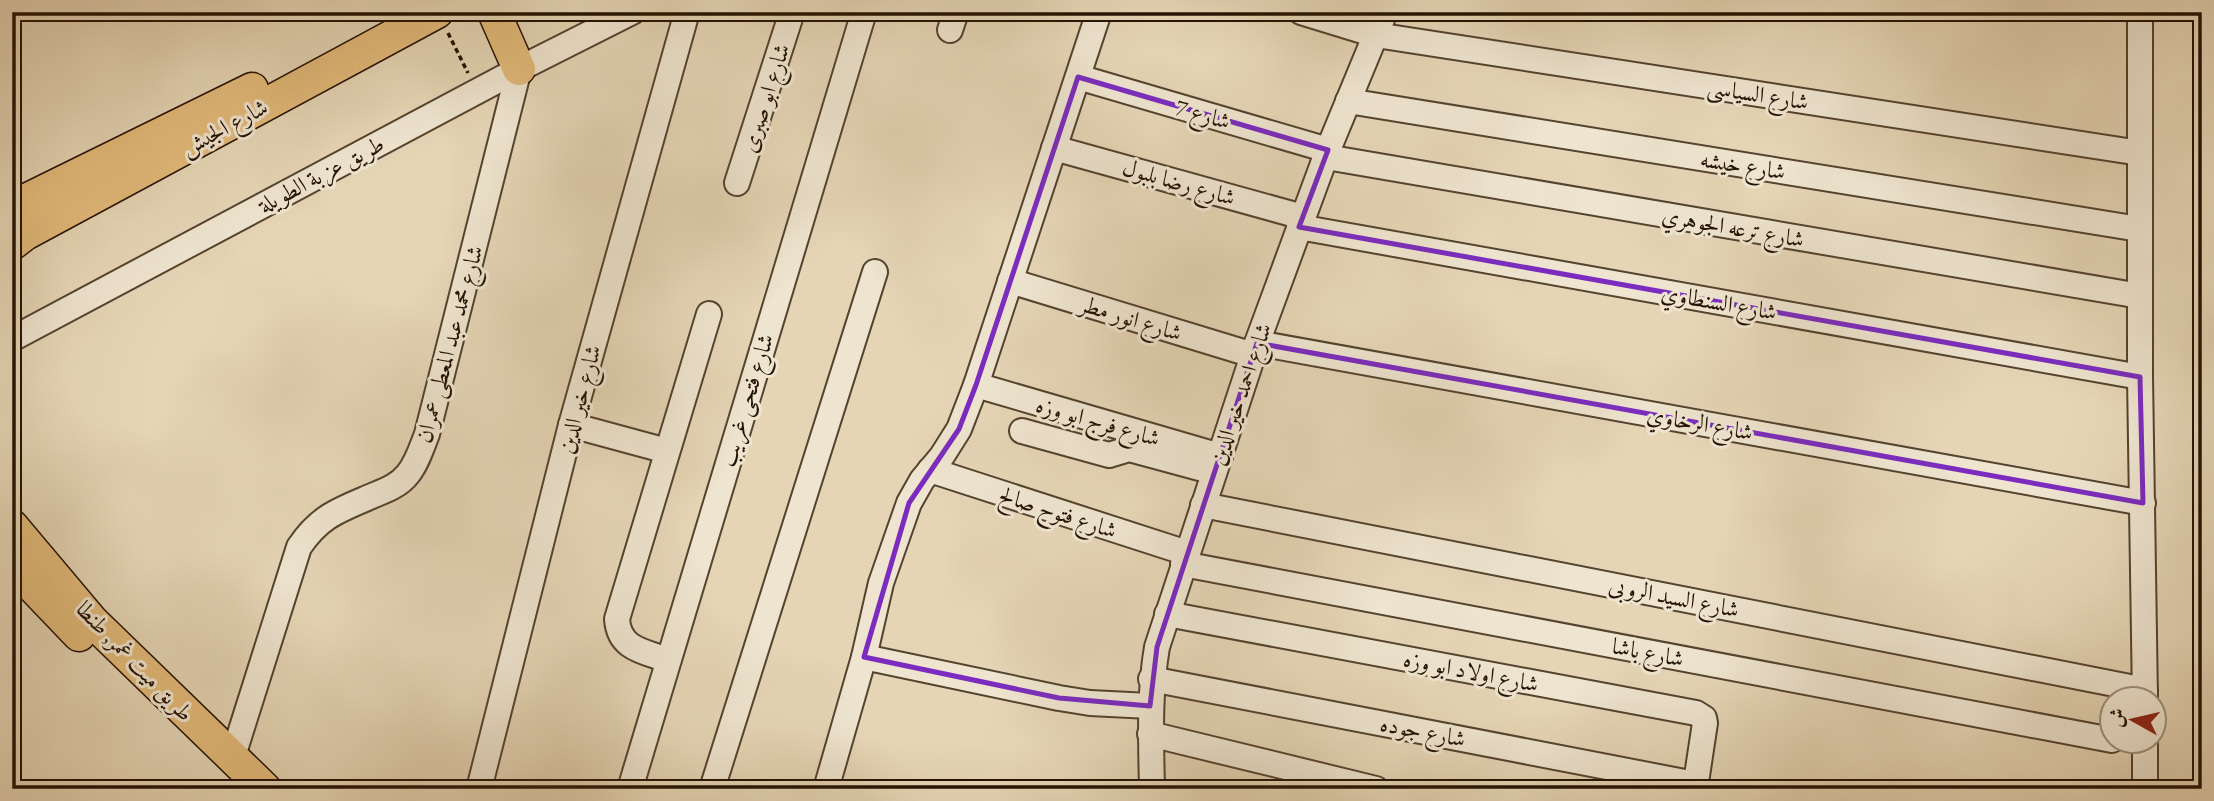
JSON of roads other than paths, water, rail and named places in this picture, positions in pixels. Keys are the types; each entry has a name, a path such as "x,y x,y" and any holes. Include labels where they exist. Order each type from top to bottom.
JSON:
{"main road":[{"name":"شارع الجيش","path":"12,207 283,73 399,12"},
{"name":"شارع الجيش","path":"12,244 25,234 438,12"},
{"path":"495,12 519,69"},
{"name":"طريق ميت غمر, طنطا","path":"12,526 92,621 232,774"},
{"name":"طريق ميت غمر, طنطا","path":"12,565 76,632 232,774 265,789"}],"street":[{"name":"طريق عزبة الطويلة","path":"12,339 477,91 632,12"},
{"name":"شارع خير الدين","path":"479,789 571,425 687,12"},
{"name":"شارع ابو صبرى","path":"737,183 792,12"},
{"name":"شارع فتحى غريب","path":"630,789 864,12"},
{"path":"825,789 864,657 881,583 909,503 959,429 976,385 1099,12"},
{"name":"شارع السياسى","path":"1301,12 1380,23 2140,153"},
{"path":"2140,12 2140,377 2145,686"},
{"name":"شارع احمد خير الدين","path":"1152,789 1150,706 1151,679 1157,646 1255,349 1327,154 1380,23"},
{"name":"شارع محمد عبد المعطى عمران","path":"232,774 299,547 312,528 323,519 390,489 407,475 419,455 427,434 519,69"},
{"name":"شارع 7","path":"1077,78 1327,154"},
{"name":"شارع خيشه","path":"1348,101 2139,229"},
{"name":"شارع رضا بلبول","path":"1054,148 1301,222"},
{"name":"شارع ترعه الجوهري","path":"1327,154 2140,296"},
{"name":"شارع السنطاوي","path":"1301,222 2140,377"},
{"path":"712,789 875,272"},
{"name":"شارع انور مطر","path":"1010,281 1255,349"},
{"path":"668,660 625,642 618,633 617,619 709,314"},
{"name":"شارع الرخاوي","path":"1255,349 2143,503"},
{"name":"شارع فرج ابو وزه","path":"976,385 1217,464"},
{"path":"571,425 667,451"},
{"path":"1022,431 1109,455 1129,449 1217,464"},
{"name":"شارع فتوح صالح","path":"930,470 1185,559"},
{"name":"شارع السيد الروبى","path":"1203,505 2100,686"},
{"name":"شارع باشا","path":"1185,559 2098,737"},
{"name":"شارع اولاد ابو وزه","path":"1167,614 1696,713 1704,718 1705,723 1695,786"},
{"path":"864,657 1069,700 1150,706"},
{"name":"شارع جوده","path":"1151,679 1695,786"},
{"path":"1150,734 1376,789"},
{"path":"2145,756 2145,789"}]}
